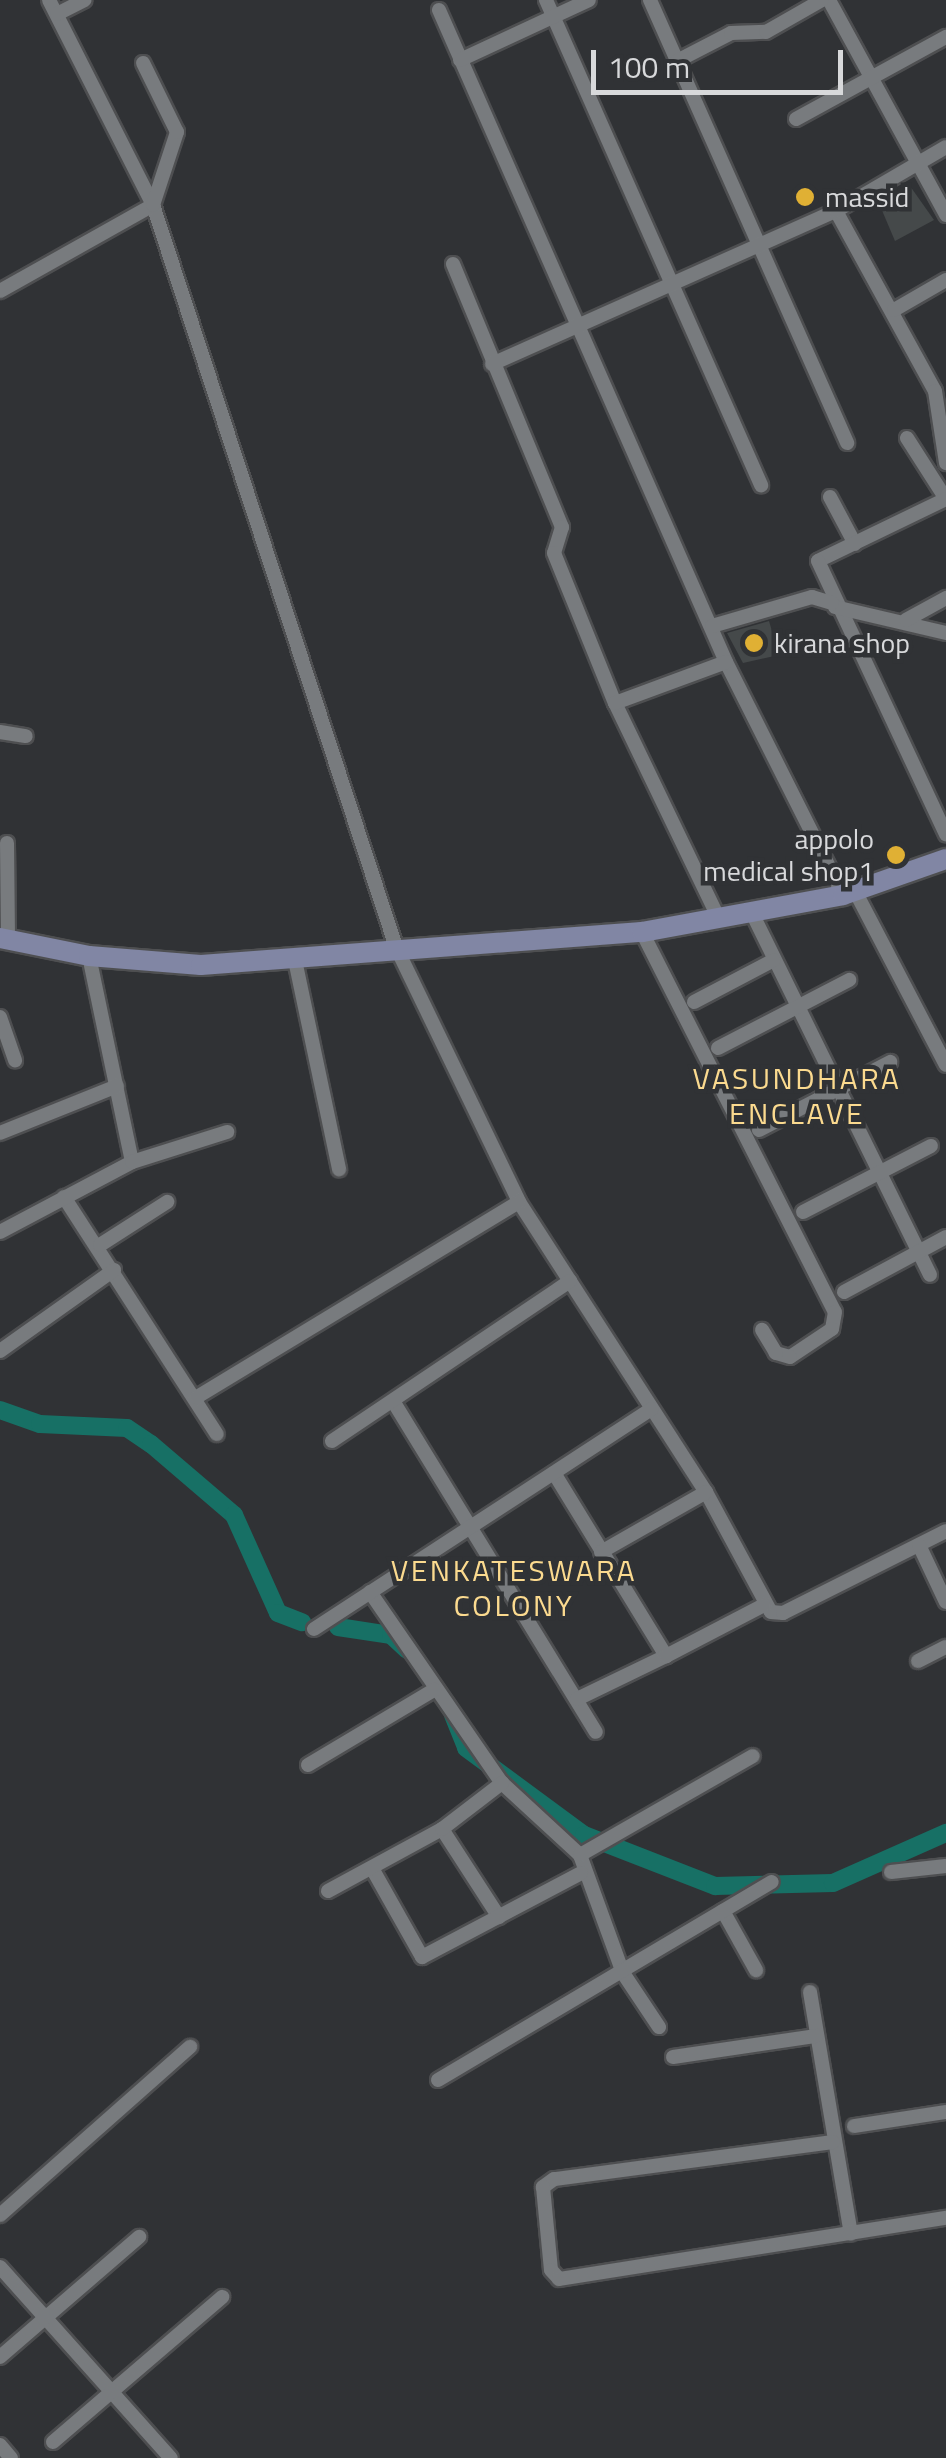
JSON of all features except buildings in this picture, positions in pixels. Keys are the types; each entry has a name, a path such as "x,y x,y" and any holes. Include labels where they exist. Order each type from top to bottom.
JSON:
{"street":[{"path":"49,0 153,205 396,947 518,1202 706,1492 764,1605 783,1613 946,1531"},
{"path":"57,14 85,0"},
{"path":"546,0 762,485"},
{"path":"460,60 589,0"},
{"path":"650,0 847,443"},
{"path":"677,61 731,32 766,32 826,0 946,215"},
{"path":"439,10 582,327 726,662 946,1065"},
{"path":"796,118 946,37"},
{"path":"0,291 153,205 177,132 143,63"},
{"path":"492,364 675,288 759,244 836,212 946,147"},
{"path":"836,212 894,310 935,390 946,463"},
{"path":"453,264 562,527 554,554 615,703 719,919"},
{"path":"894,310 946,280"},
{"path":"907,438 946,499 818,560 833,605 946,834"},
{"path":"830,497 855,544"},
{"path":"712,626 812,597 946,633"},
{"path":"906,620 946,598"},
{"path":"615,703 726,662"},
{"path":"0,732 26,736"},
{"path":"7,843 4,939 89,956 201,965 295,960 396,947 642,932 753,915 849,893 946,859"},
{"path":"753,915 930,1276"},
{"path":"642,932 835,1312 832,1329 790,1357 776,1354 762,1330"},
{"path":"89,956 132,1162"},
{"path":"295,960 339,1169"},
{"path":"694,1002 774,960"},
{"path":"718,1048 850,980"},
{"path":"0,1017 14,1060"},
{"path":"758,1130 890,1062"},
{"path":"0,1133 117,1086"},
{"path":"0,1232 132,1162 226,1132"},
{"path":"803,1212 931,1146"},
{"path":"64,1197 100,1245 218,1434"},
{"path":"100,1245 167,1202"},
{"path":"197,1397 518,1202"},
{"path":"844,1292 946,1237"},
{"path":"0,1351 114,1270"},
{"path":"332,1441 570,1281"},
{"path":"393,1401 596,1732"},
{"path":"314,1628 652,1409"},
{"path":"554,1473 666,1656"},
{"path":"601,1552 706,1492"},
{"path":"918,1545 946,1602"},
{"path":"370,1592 502,1784 580,1855 581,1873 623,1973 659,2027"},
{"path":"576,1699 764,1605"},
{"path":"918,1661 946,1648"},
{"path":"308,1765 434,1690"},
{"path":"580,1855 752,1756"},
{"path":"328,1890 373,1870 442,1829 502,1784"},
{"path":"442,1829 499,1917"},
{"path":"892,1872 946,1866"},
{"path":"373,1870 422,1957 581,1873"},
{"path":"438,2080 772,1882"},
{"path":"723,1911 756,1970"},
{"path":"810,1992 851,2234"},
{"path":"672,2058 816,2036"},
{"path":"0,2215 190,2047"},
{"path":"854,2126 946,2112"},
{"path":"833,2142 554,2179 542,2187 548,2260 559,2279 946,2218"},
{"path":"0,2357 139,2237"},
{"path":"0,2266 170,2458"},
{"path":"52,2442 222,2297"},
{"path":"0,2446 11,2458"}],"waterway":[{"path":"0,1410 40,1424 127,1428 151,1444 234,1515 278,1613 302,1622"},
{"path":"338,1627 391,1635 407,1650"},
{"path":"453,1715 466,1748 584,1835 715,1886 833,1883 946,1833"}],"place":[{"name":"massid","path":"805,197"},
{"name":"kirana shop","path":"754,643"},
{"name":"appolo medical shop1","path":"896,855"}],"district":[{"name":"VASUNDHARA ENCLAVE","path":"797,1095"},
{"name":"VENKATESWARA COLONY","path":"514,1587"}]}
